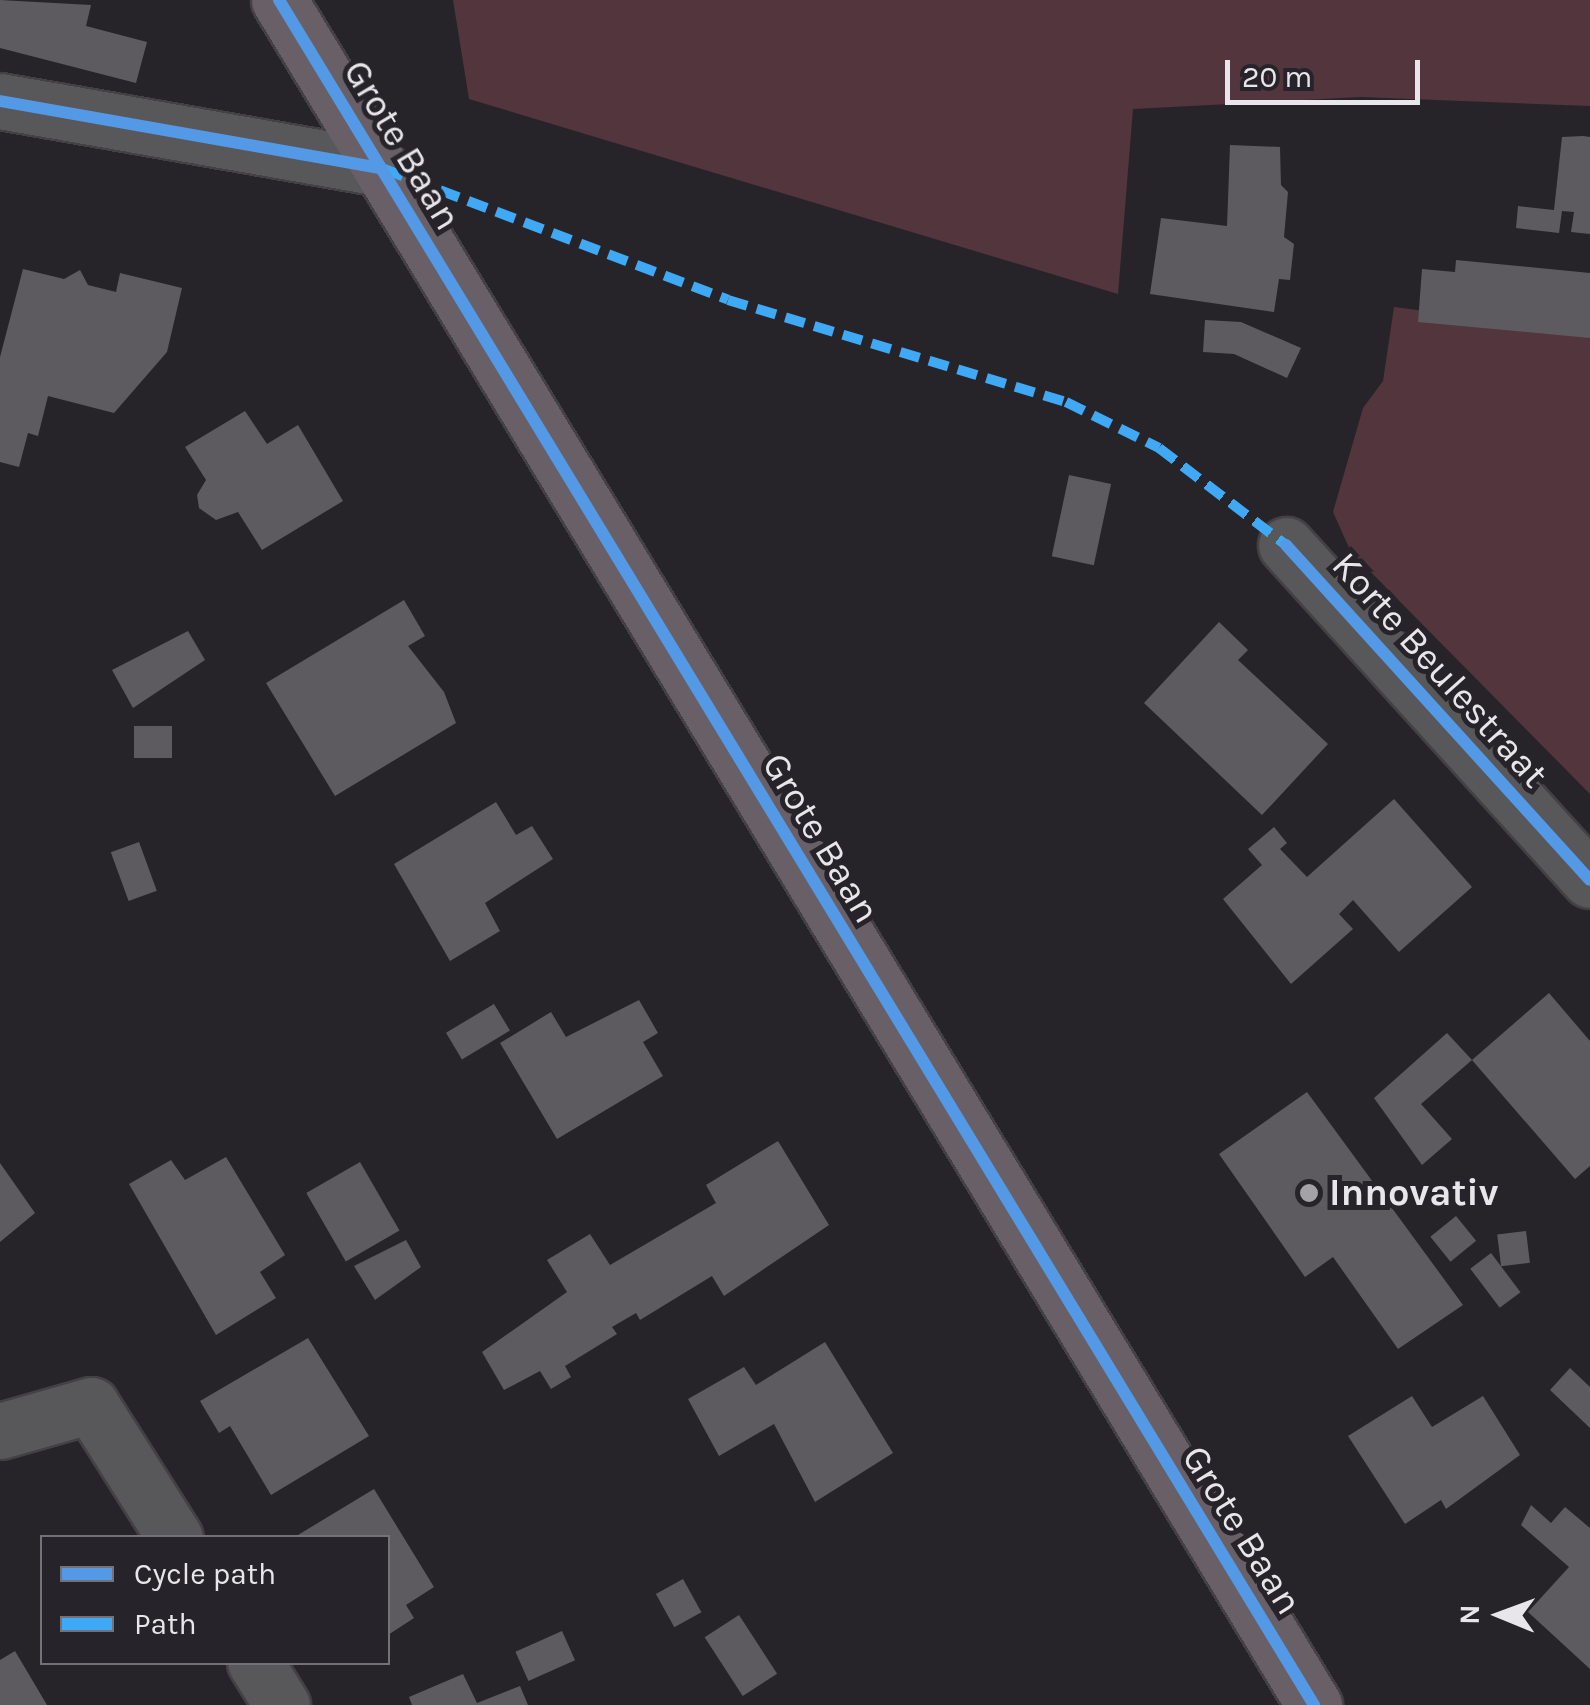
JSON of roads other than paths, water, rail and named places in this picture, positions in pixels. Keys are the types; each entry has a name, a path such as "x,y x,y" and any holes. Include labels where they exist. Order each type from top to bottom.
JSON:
{"main road":[{"name":"Grote Baan","path":"279,0 1314,1705"}],"street":[{"path":"0,101 381,168"},
{"name":"Korte Beulestraat","path":"1286,544 1590,880"},
{"path":"0,1431 90,1405 173,1535"},
{"path":"257,1665 282,1705"}],"place":[{"name":"Innovativ","path":"1309,1193"}]}
